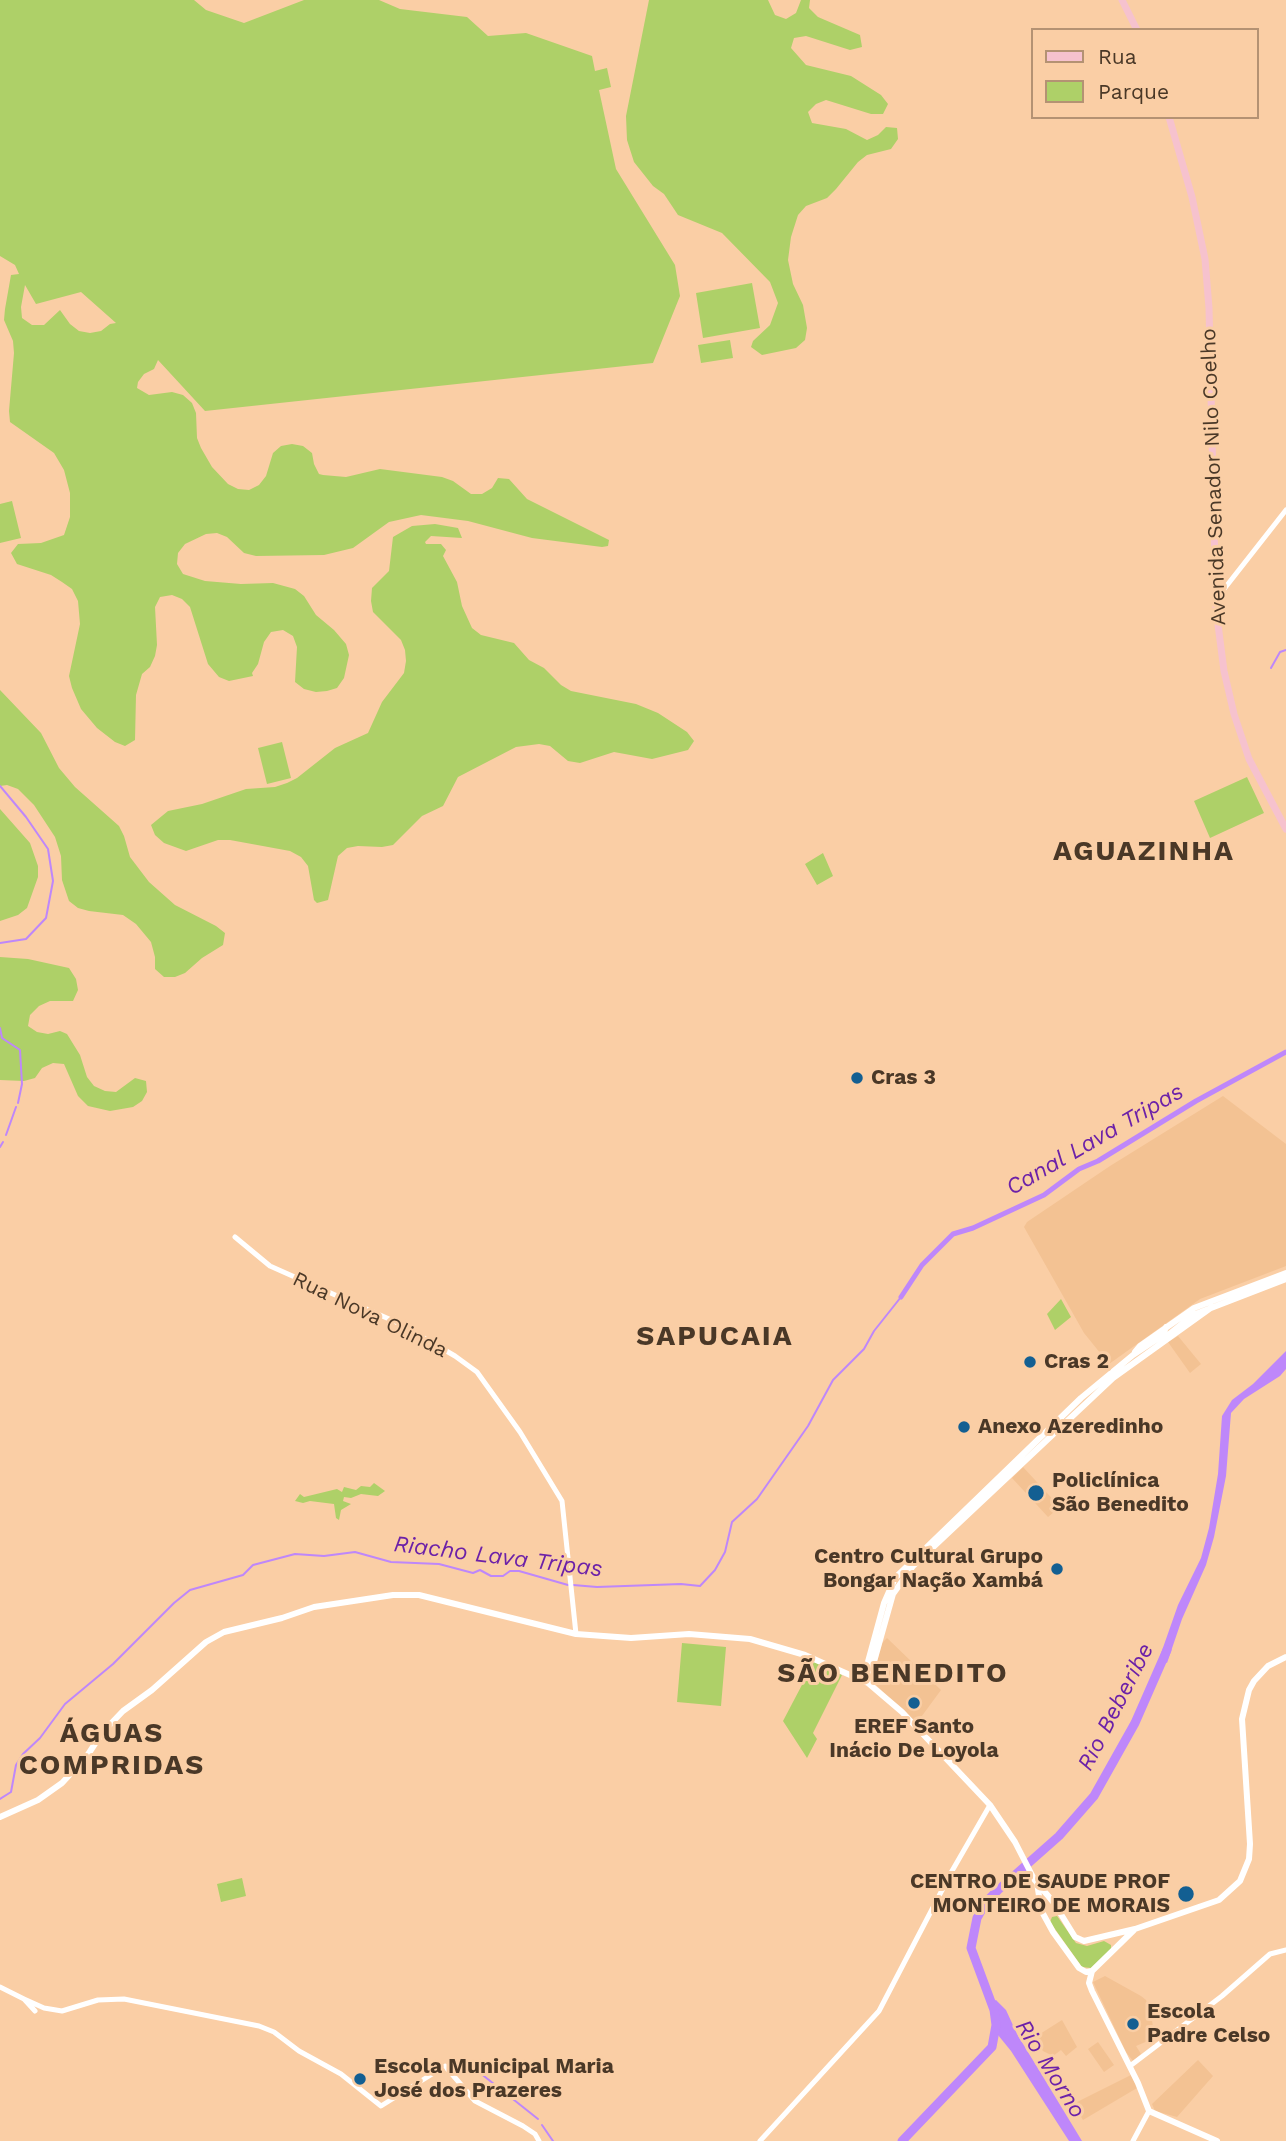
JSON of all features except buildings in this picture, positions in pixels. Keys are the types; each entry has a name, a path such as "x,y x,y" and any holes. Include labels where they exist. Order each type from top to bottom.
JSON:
{"main road":[{"path":"1122,0 1137,28"},
{"name":"Avenida Senador Nilo Coelho","path":"1170,119 1200,228 1208,284 1217,622 1226,682 1240,735 1254,771 1286,829"},
{"path":"866,1681 884,1603 895,1578 1056,1422 1140,1346 1194,1308 1286,1273"},
{"path":"866,1681 893,1594 913,1566 1113,1378 1212,1307 1286,1279"},
{"path":"0,1816 38,1800 62,1783 123,1710 152,1690 206,1642 224,1632 314,1608 404,1594 447,1600 576,1634 614,1638 689,1634 750,1639 805,1655 866,1681 902,1712 990,1805 1037,1882 1075,1937 1084,1941 1135,1929 1219,1900 1240,1881 1249,1859 1250,1844 1242,1719 1254,1681 1268,1667 1286,1657"},
{"path":"1037,1882 1041,1910 1053,1932 1079,1968 1086,1972 1092,1971"},
{"path":"1041,1910 1046,1901 1054,1903"},
{"path":"1135,1929 1092,1971 1089,1983 1092,1991 1130,2066 1149,2111 1217,2141"},
{"path":"1110,1934 1117,1939 1116,1948"}],"street":[{"path":"1216,599 1286,510"},
{"name":"Rua Nova Olinda","path":"235,1237 270,1266 398,1323 455,1356 478,1373 514,1423 559,1494 564,1508 576,1634"},
{"path":"760,2141 879,2011 952,1871 990,1805"},
{"path":"1130,2066 1222,1996 1270,1954 1286,1951"},
{"path":"0,1987 44,2008 62,2011 98,2000 124,1999 259,2026 274,2032 299,2051 341,2074 381,2106 445,2066 475,2101 523,2126 535,2134 539,2141"},
{"path":"24,1999 36,2011"},
{"path":"1133,2141 1149,2111"}],"shaded area":[{"path":"1223,1096 1286,1144 1286,1266 1200,1299 1109,1364 1084,1333 1024,1227 1027,1222 1110,1166"},
{"path":"1178,1336 1201,1364 1190,1373 1168,1342"},
{"path":"1286,1351 1286,1369 1280,1376 1244,1399 1231,1413 1226,1476 1214,1537 1206,1565 1182,1619 1167,1663 1159,1659 1178,1605 1201,1558 1209,1528 1218,1474 1222,1416 1232,1400 1253,1384"},
{"name":"Policlínica São Benedito","path":"1023,1467 1060,1507 1048,1517 1012,1478"},
{"name":"EREF Santo Inácio De Loyola","path":"887,1638 941,1690 916,1724 872,1681 882,1643"},
{"name":"Escola Padre Celso","path":"1105,1976 1141,1996 1150,2009 1155,2038 1136,2046 1141,2054 1133,2061 1126,2052 1093,1982"},
{"path":"996,2000 1006,2010 1017,2034 1082,2141 1069,2141 998,2035"},
{"path":"1062,2020 1077,2047 1066,2056 1061,2050 1053,2056 1043,2051 1032,2039"},
{"path":"1098,2042 1114,2065 1104,2072 1088,2049"},
{"path":"1198,2060 1213,2076 1177,2117 1155,2111 1152,2104"},
{"path":"1131,2075 1137,2088 1083,2120 1073,2104"}],"green space":[{"path":"0,0 194,0 206,10 244,23 304,0 379,0 400,9 467,17 488,36 526,33 592,56 595,71 607,68 611,87 599,90 616,169 675,265 680,296 653,363 205,411 158,360 154,369 144,374 138,382 137,388 149,395 172,392 183,395 192,403 201,448 212,467 228,484 238,489 249,490 259,485 266,476 273,453 281,446 292,444 303,446 312,453 319,474 323,475 346,477 380,469 442,477 453,481 471,494 482,494 492,488 498,478 509,479 527,499 609,540 608,546 602,547 532,538 468,521 421,515 389,522 353,548 324,555 256,556 244,553 227,537 217,533 206,534 185,544 178,553 177,564 183,574 205,581 273,583 295,589 304,596 316,615 346,644 349,655 344,678 337,688 316,692 304,689 295,682 297,647 293,636 283,630 271,632 264,642 253,676 229,681 219,677 208,664 190,607 182,599 172,595 160,597 155,607 155,656 150,667 142,674 136,695 135,740 125,746 97,728 81,709 72,688 69,676 80,624 78,601 72,589 51,575 17,564 11,553 18,544 41,543 64,535 70,517 70,493 64,470 54,453 10,422 14,353 13,341 4,320 11,275 19,274 15,265 0,256","holes":["25,285 36,304 81,292 116,323 101,331 79,331 60,310 44,325 32,325 22,318"]},
{"path":"649,0 768,0 775,15 786,19 796,13 801,0 810,0 809,8 818,17 860,35 862,47 850,50 806,36 794,38 791,48 806,65 851,76 881,95 888,104 883,114 871,114 826,100 816,104 808,112 812,123 846,129 867,140 886,127 897,128 898,139 891,149 867,155 827,198 806,206 798,215 788,260 793,284 803,305 807,328 805,340 796,348 762,355 751,347 753,341 770,325 778,303 770,282 722,233 678,215 664,194 653,186 634,162 627,140 626,116"},
{"path":"752,283 760,328 703,338 696,293"},
{"path":"730,340 733,358 701,363 698,345"},
{"path":"12,501 21,538 0,543 0,504"},
{"path":"435,524 458,528 462,538 431,536 425,542 441,544 446,550 443,556 457,582 462,606 472,628 481,635 514,643 529,660 544,668 571,691 636,704 658,713 687,732 694,741 688,750 652,759 614,752 580,763 568,761 550,746 539,744 516,747 458,777 443,806 422,816 393,845 347,848 338,856 328,900 317,903 314,900 308,866 301,857 290,851 230,840 218,840 186,851 164,843 155,835 151,825 168,811 202,804 246,789 275,787 287,783 335,748 368,733 382,702 404,673 406,661 401,640 373,612 372,588 389,571 393,537 412,526"},
{"path":"0,690 41,733 59,768 75,787 119,826 130,857 149,882 175,905 225,933 223,945 185,973 164,977 155,969 151,942 136,924 123,915 89,911 78,908 69,901 62,880 61,856 55,837 34,805 18,789 7,785 0,786"},
{"path":"282,742 291,778 267,784 258,748"},
{"path":"1247,777 1264,813 1210,838 1194,801"},
{"path":"0,809 30,843 38,866 38,877 27,908 18,915 0,921"},
{"path":"823,853 833,876 817,885 805,864"},
{"path":"0,957 28,959 69,968 76,979 78,990 73,1001 50,1001 39,1006 30,1015 28,1026 37,1032 48,1034 60,1031 67,1034 94,1086 116,1092 135,1078 146,1081 147,1092 142,1101 133,1107 110,1111 88,1106 78,1096 64,1064 53,1063 42,1068 35,1078 24,1081 0,1080"},
{"path":"1061,1299 1071,1317 1055,1330 1047,1314"},
{"path":"374,1483 385,1491 378,1496 361,1494 351,1498 344,1497 343,1501 351,1504 341,1510 339,1520 336,1518 334,1504 295,1501 300,1494 304,1497 337,1489 342,1492 344,1487 356,1490 361,1486 370,1487"},
{"path":"682,1643 726,1647 721,1706 677,1702"},
{"path":"814,1662 842,1675 813,1733 817,1739 807,1758 783,1721"},
{"path":"242,1878 246,1896 221,1902 217,1884"},
{"path":"1057,1916 1076,1943 1087,1946 1104,1941 1111,1945 1111,1949 1091,1968 1082,1967 1050,1922 1052,1917"}],"waterway":[{"path":"1271,668 1280,652 1286,650"},
{"path":"0,786 48,849 53,881 46,918 26,939 0,943"},
{"path":"0,1028 2,1038 20,1050 22,1084 18,1103"},
{"name":"Canal Lava Tripas","path":"901,1297 922,1265 953,1234 973,1228 1044,1195 1079,1169 1098,1161 1196,1101 1286,1052"},
{"path":"6,1135 16,1107"},
{"path":"0,1147 3,1142"},
{"name":"Riacho Lava Tripas","path":"573,1585 700,1586 715,1570 725,1552 732,1522 757,1499 808,1426 833,1380 864,1349 874,1331 901,1297"},
{"name":"Riacho Lava Tripas","path":"0,1799 11,1792 16,1765 23,1754 40,1738 65,1704 113,1664 174,1603 190,1590 243,1575 253,1565 295,1554 324,1556 355,1552 391,1562 439,1564 473,1573 480,1570 491,1576 503,1576 510,1571 519,1571 568,1585"},
{"name":"Rio Beberibe","path":"902,2141 992,2047 996,2025 994,2010 971,1948 977,1918 986,1902 1059,1836 1094,1796 1135,1723 1167,1650"},
{"path":"465,2061 538,2119"},
{"path":"542,2125 553,2141"}],"place":[{"name":"Cras 3","path":"857,1078"},
{"name":"Cras 2","path":"1030,1362"},
{"name":"Anexo Azeredinho","path":"964,1427"},
{"name":"Policlínica São Benedito","path":"1036,1493"},
{"name":"Centro Cultural Grupo Bongar Nação Xambá","path":"1057,1569"},
{"name":"EREF Santo Inácio De Loyola","path":"914,1703"},
{"name":"CENTRO DE SAUDE PROF MONTEIRO DE MORAIS","path":"1186,1894"},
{"name":"Escola Padre Celso","path":"1133,2024"},
{"name":"Escola Municipal Maria José dos Prazeres","path":"360,2079"}],"district":[{"name":"AGUAZINHA","path":"1144,852"},
{"name":"SAPUCAIA","path":"715,1337"},
{"name":"SÃO BENEDITO","path":"893,1674"},
{"name":"ÁGUAS COMPRIDAS","path":"112,1750"}],"water label":[{"name":"Rio Morno","path":"1050,2069"}]}
